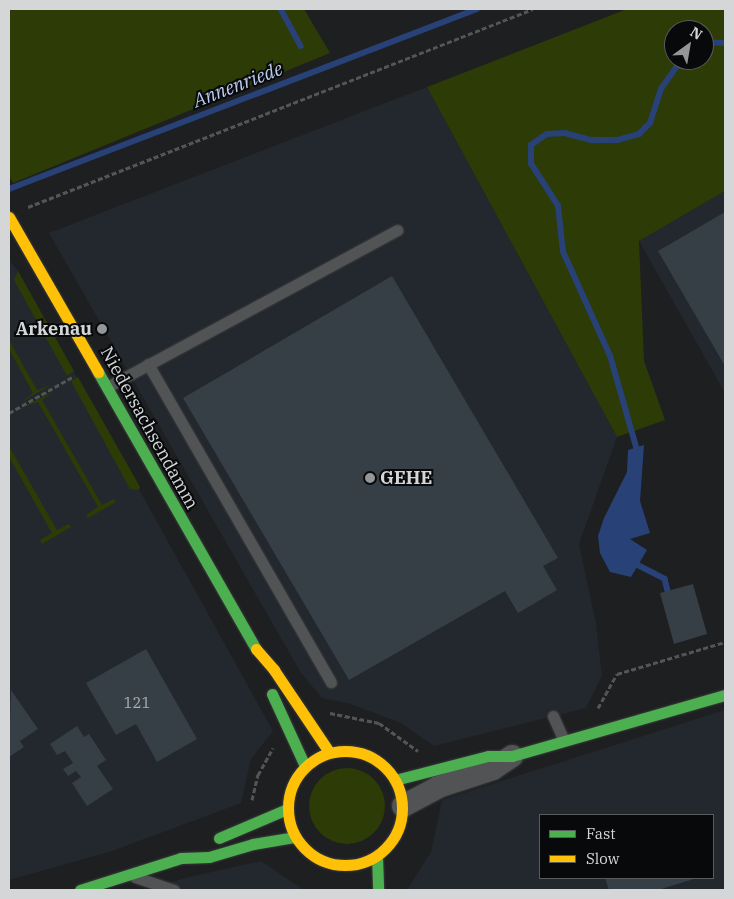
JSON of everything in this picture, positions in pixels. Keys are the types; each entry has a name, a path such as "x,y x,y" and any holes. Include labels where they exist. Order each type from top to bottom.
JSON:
{"main road":[{"name":"Niedersachsendamm","path":"9,217 260,656 306,717 329,752"},
{"name":"Niedersachsendamm","path":"260,656 264,679 289,726 305,766"},
{"path":"395,780 488,756 512,756 725,694"},
{"path":"356,751 380,762 395,780 402,806 400,825 391,843 377,856 349,865 334,864 306,850 295,837 287,809 291,786 305,766 329,752 356,751"},
{"path":"80,890 181,858 206,843 287,809"},
{"path":"181,858 209,857 253,844 295,837"},
{"path":"377,856 378,890"}],"street":[{"path":"402,806 438,788 493,769 512,756"}],"lane":[{"path":"107,387 397,230"},
{"path":"148,364 331,682"},
{"path":"553,716 564,741"},
{"path":"129,875 174,890"}],"path":[{"path":"21,210 533,9"},
{"path":"9,413 94,365"},
{"path":"595,732 592,717 617,674 725,642"},
{"path":"306,717 323,713 380,722 404,738 435,771"},
{"path":"247,827 258,774 289,726"}],"shaded area":[{"path":"427,87 617,437 579,544 596,624 602,676 586,708 434,746 401,723 351,704 322,698 301,673 49,233"},
{"path":"725,191 725,393 639,241"},
{"path":"9,260 18,271 273,731 251,759 241,803 112,851 9,880"},
{"path":"725,710 725,890 407,890 431,852 442,800"},
{"path":"261,861 304,890 148,890 185,878"}],"green space":[{"path":"9,9 304,9 330,53 13,183 9,176"},
{"path":"627,9 725,9 725,191 639,241 644,361 665,420 617,437 427,87"},
{"path":"18,271 74,371 67,376 14,280"},
{"path":"9,340 37,390 51,385 21,402 33,393 9,349"},
{"path":"78,377 140,487 139,490 130,489 71,381"},
{"path":"54,391 42,400 102,505 114,499 116,502 88,518 86,515 98,507 38,402 24,407"},
{"path":"9,446 57,530 69,524 71,527 42,544 40,540 52,533 9,457"},
{"path":"347,768 361,771 374,779 382,792 385,806 382,820 374,833 361,841 347,844 333,841 320,833 312,820 309,806 312,792 320,779 333,771"}],"water":[{"path":"644,445 640,501 650,533 630,539 647,550 631,577 610,572 600,553 598,536 604,518 627,472 628,450"}],"building":[{"path":"725,212 725,366 658,251"},
{"name":"GEHE","path":"392,276 558,558 543,566 557,590 518,613 505,591 349,680 183,398"},
{"path":"693,584 707,634 674,644 660,593"},
{"path":"146,649 197,739 157,762 136,724 116,735 86,683"},
{"path":"11,690 38,729 20,741 24,747 9,757"},
{"path":"77,726 84,737 89,734 106,760 97,766 113,789 87,806 72,783 81,777 76,771 68,776 63,769 73,763 65,751 57,755 50,744"},
{"path":"605,879 694,879 658,890 609,890"}],"waterway":[{"path":"281,9 301,46"},
{"name":"Annenriede","path":"9,189 477,9"},
{"path":"714,42 725,43"},
{"path":"636,447 610,356 563,252 558,206 531,164 531,145 547,134 565,133 592,140 618,140 639,134 650,123 661,89 674,70"},
{"path":"638,565 665,579 668,591"}],"traffic: fast":[{"path":"98,372 256,649"},
{"path":"272,694 305,766"},
{"path":"395,780 488,756 512,756 725,695"},
{"path":"219,838 287,809"},
{"path":"80,890 181,858 209,857 253,844 295,837"},
{"path":"377,856 378,890"}],"traffic: slow":[{"path":"9,217 98,372"},
{"path":"256,649 274,670 329,752"},
{"path":"345,751 367,755 386,767 398,786 402,808 398,830 386,849 367,861 345,865 323,861 304,849 292,830 288,808 292,786 304,767 323,755 345,751"}],"place":[{"name":"Arkenau","path":"102,329"},
{"name":"GEHE","path":"370,478"}]}
